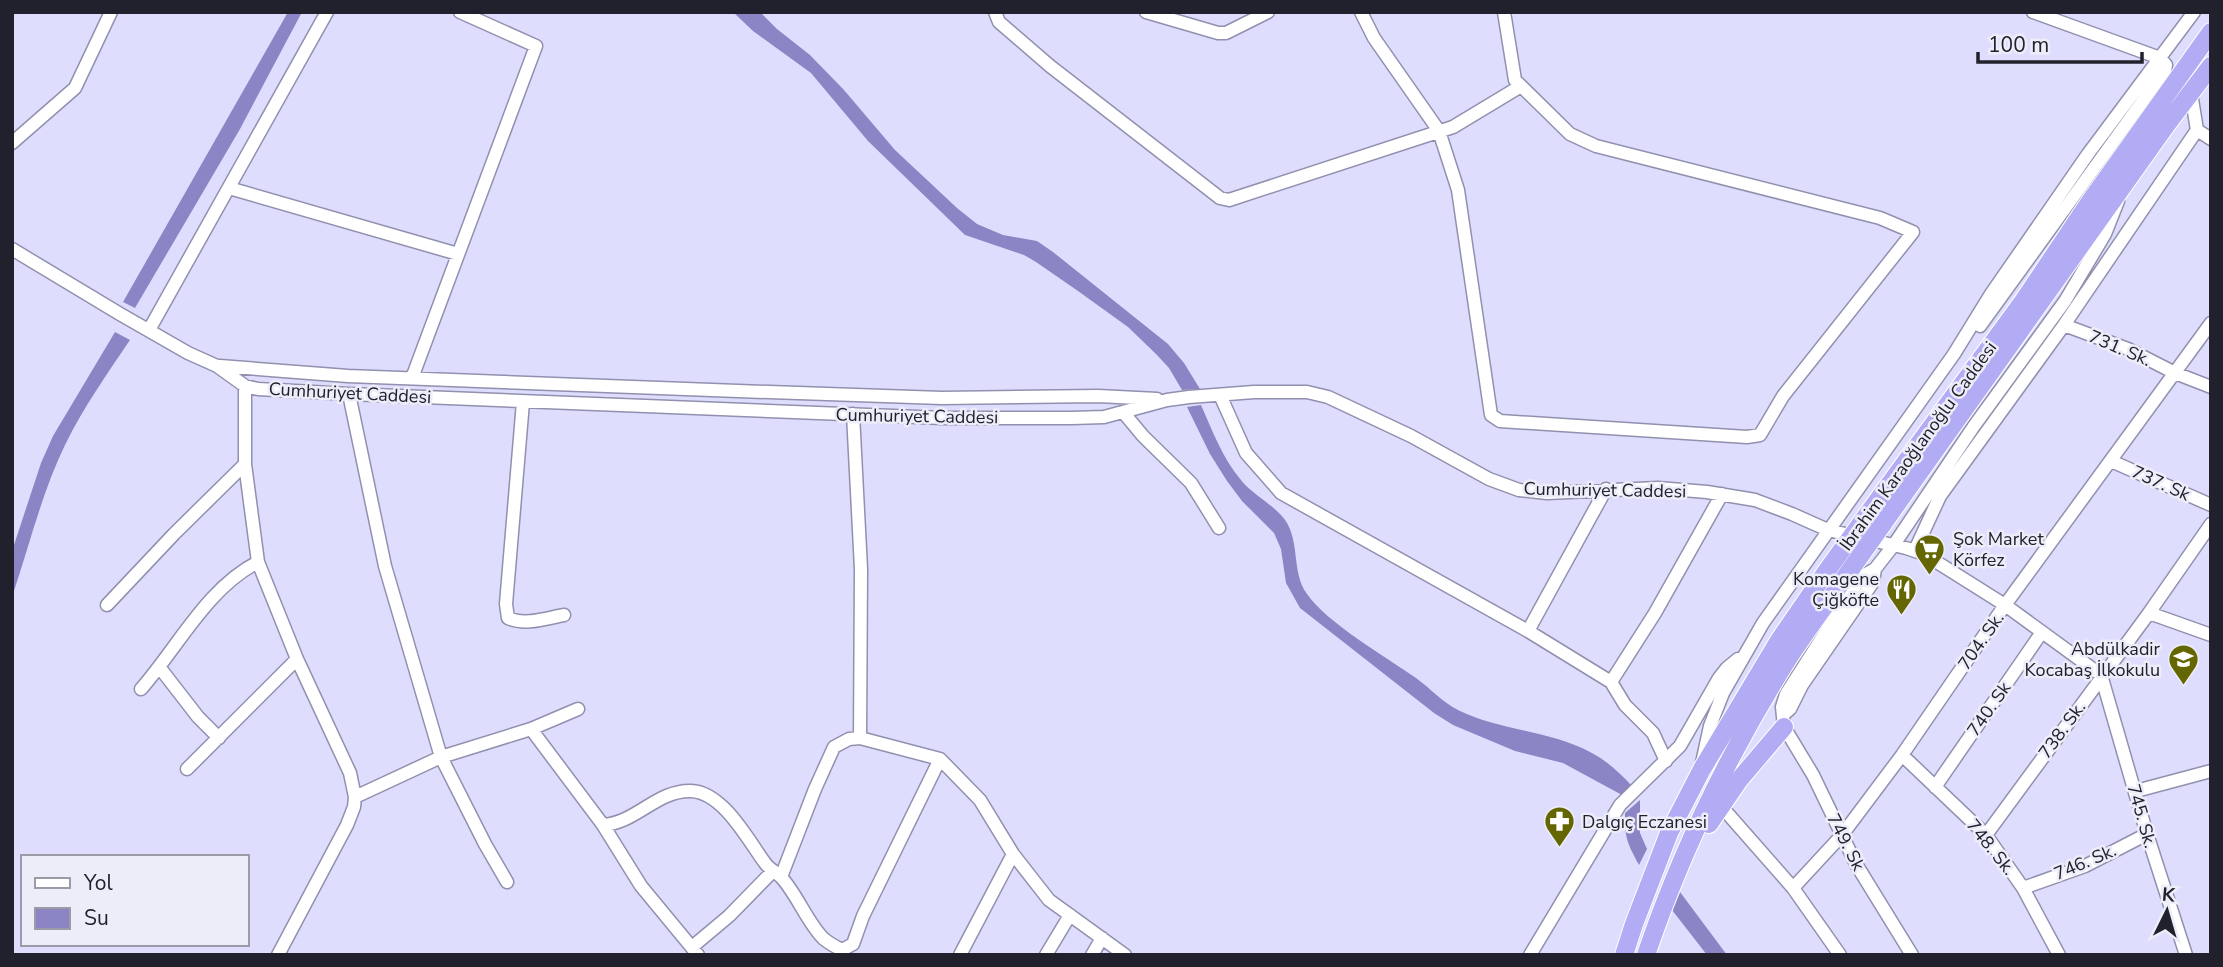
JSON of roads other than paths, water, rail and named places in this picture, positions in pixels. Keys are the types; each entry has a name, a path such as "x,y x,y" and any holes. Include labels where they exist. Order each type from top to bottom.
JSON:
{"highway":[{"name":"İbrahim Karaoğlanoğlu Caddesi","path":"1646,955 1667,897 1723,774 1787,660 1841,583 1874,520 2089,203 2211,32"},
{"name":"İbrahim Karaoğlanoğlu Caddesi","path":"1624,955 1669,833 1702,769 1780,639 1826,572 1874,520 2211,66"},
{"path":"1687,850 1698,840 1784,721"}],"street":[{"path":"12,144 75,88 111,12"},
{"path":"149,330 327,12"},
{"path":"412,378 536,46 460,12"},
{"path":"995,12 999,22 1050,66 1220,198 1229,200 1453,127 1521,86"},
{"path":"1146,12 1218,33 1226,33 1268,12"},
{"path":"1361,12 1374,38 1439,131 1458,190 1492,415 1500,421 1747,437 1760,435 1783,397 1913,232 1880,218 1596,146 1570,134 1515,80 1504,12"},
{"path":"1702,769 1702,754 1723,693 1784,592 1954,354 1988,316 2065,198 2165,70 2166,65 2160,58 2033,12"},
{"path":"2160,58 2194,12"},
{"path":"2101,676 2006,605 1915,550 1940,496 2064,325 2197,130 2191,93"},
{"path":"2197,130 2211,139"},
{"path":"1784,721 1802,685 1873,582 1875,569 2071,291 2105,234 2127,179"},
{"path":"229,188 458,254"},
{"name":"Cumhuriyet Caddesi","path":"12,248 251,388 943,418 1104,417 1167,400 1296,391 1319,393 1411,436 1506,487 1547,493 1658,488 1722,494 1755,500 1828,530 1915,550"},
{"name":"704. Sk.","path":"1793,888 1842,835 1902,755 2006,605 2211,323"},
{"name":"731. Sk.","path":"2064,325 2128,349 2175,373 2211,387"},
{"path":"217,366 412,378 942,398 1098,396 1167,400"},
{"path":"245,386 245,464 258,562 297,659 350,773 355,797 347,825 278,955"},
{"path":"349,394 385,566 441,757 507,882"},
{"path":"1220,395 1246,453 1281,493 1528,631 1611,682 1625,705 1653,733 1666,761"},
{"path":"523,401 506,604 508,618 528,621 565,615"},
{"path":"1124,412 1143,436 1191,483 1219,528"},
{"path":"853,414 861,569 860,738"},
{"name":"737. Sk","path":"2111,461 2211,505"},
{"path":"107,605 245,464"},
{"path":"1528,631 1606,489"},
{"path":"1611,682 1656,613 1722,494"},
{"name":"738. Sk.","path":"1986,835 2211,524"},
{"path":"141,689 160,668 199,614 240,571 258,562"},
{"path":"2149,612 2211,635"},
{"name":"740. Sk","path":"1935,787 2042,632"},
{"path":"1530,955 1620,806 1680,746 1727,668 1745,653"},
{"path":"187,769 297,659"},
{"path":"160,668 198,717 219,737"},
{"name":"745. Sk.","path":"2101,676 2186,955"},
{"path":"355,797 441,757 531,729 578,709"},
{"name":"749. Sk","path":"1784,721 1856,864 1912,955"},
{"path":"531,729 603,825 641,886 695,951 729,916 777,874 834,747 849,739 860,738 940,759 980,800 1013,854 1049,900 1125,955"},
{"name":"748. Sk.","path":"1902,755 1986,835 2023,888 2059,955"},
{"path":"603,825 624,820 668,794 704,792 720,804 752,842 767,866 777,874 823,937 842,950 853,944 863,916 940,759"},
{"path":"2136,791 2211,772"},
{"path":"1721,806 1793,888 1840,955"},
{"name":"746. Sk.","path":"2023,888 2085,866 2147,834"},
{"path":"964,952 1013,854"},
{"path":"1046,955 1070,915"},
{"path":"1092,955 1102,938"}],"water":[{"path":"288,12 302,12 240,129 135,308 123,302"},
{"path":"733,12 760,12 810,55 895,150 957,208 977,224 1003,235 1037,241 1053,252 1168,344 1200,389 1182,390 1169,368 1128,327 1036,262 1024,255 965,235 868,141 811,73 753,31"},
{"path":"115,332 130,340 87,404 65,445 43,501 12,597 12,551 41,463 53,436"},
{"path":"1201,405 1218,444 1235,472 1245,485 1281,515 1287,524 1292,533 1302,585 1316,605 1358,639 1458,710 1491,722 1558,739 1596,755 1631,785 1622,795 1563,763 1515,751 1453,725 1300,608 1286,583 1281,549 1274,533 1242,501 1227,481 1210,454 1187,407"},
{"path":"1640,800 1640,833 1647,849 1639,865 1627,840 1625,813"},
{"path":"1680,892 1727,955 1707,955 1672,910"}],"place":[{"name":"Şok Market Körfez","path":"1930,576"},
{"name":"Komagene Çiğköfte","path":"1902,616"},
{"name":"Abdülkadir Kocabaş İlkokulu","path":"2183,686"},
{"name":"Dalgıç Eczanesi","path":"1559,849"}]}
